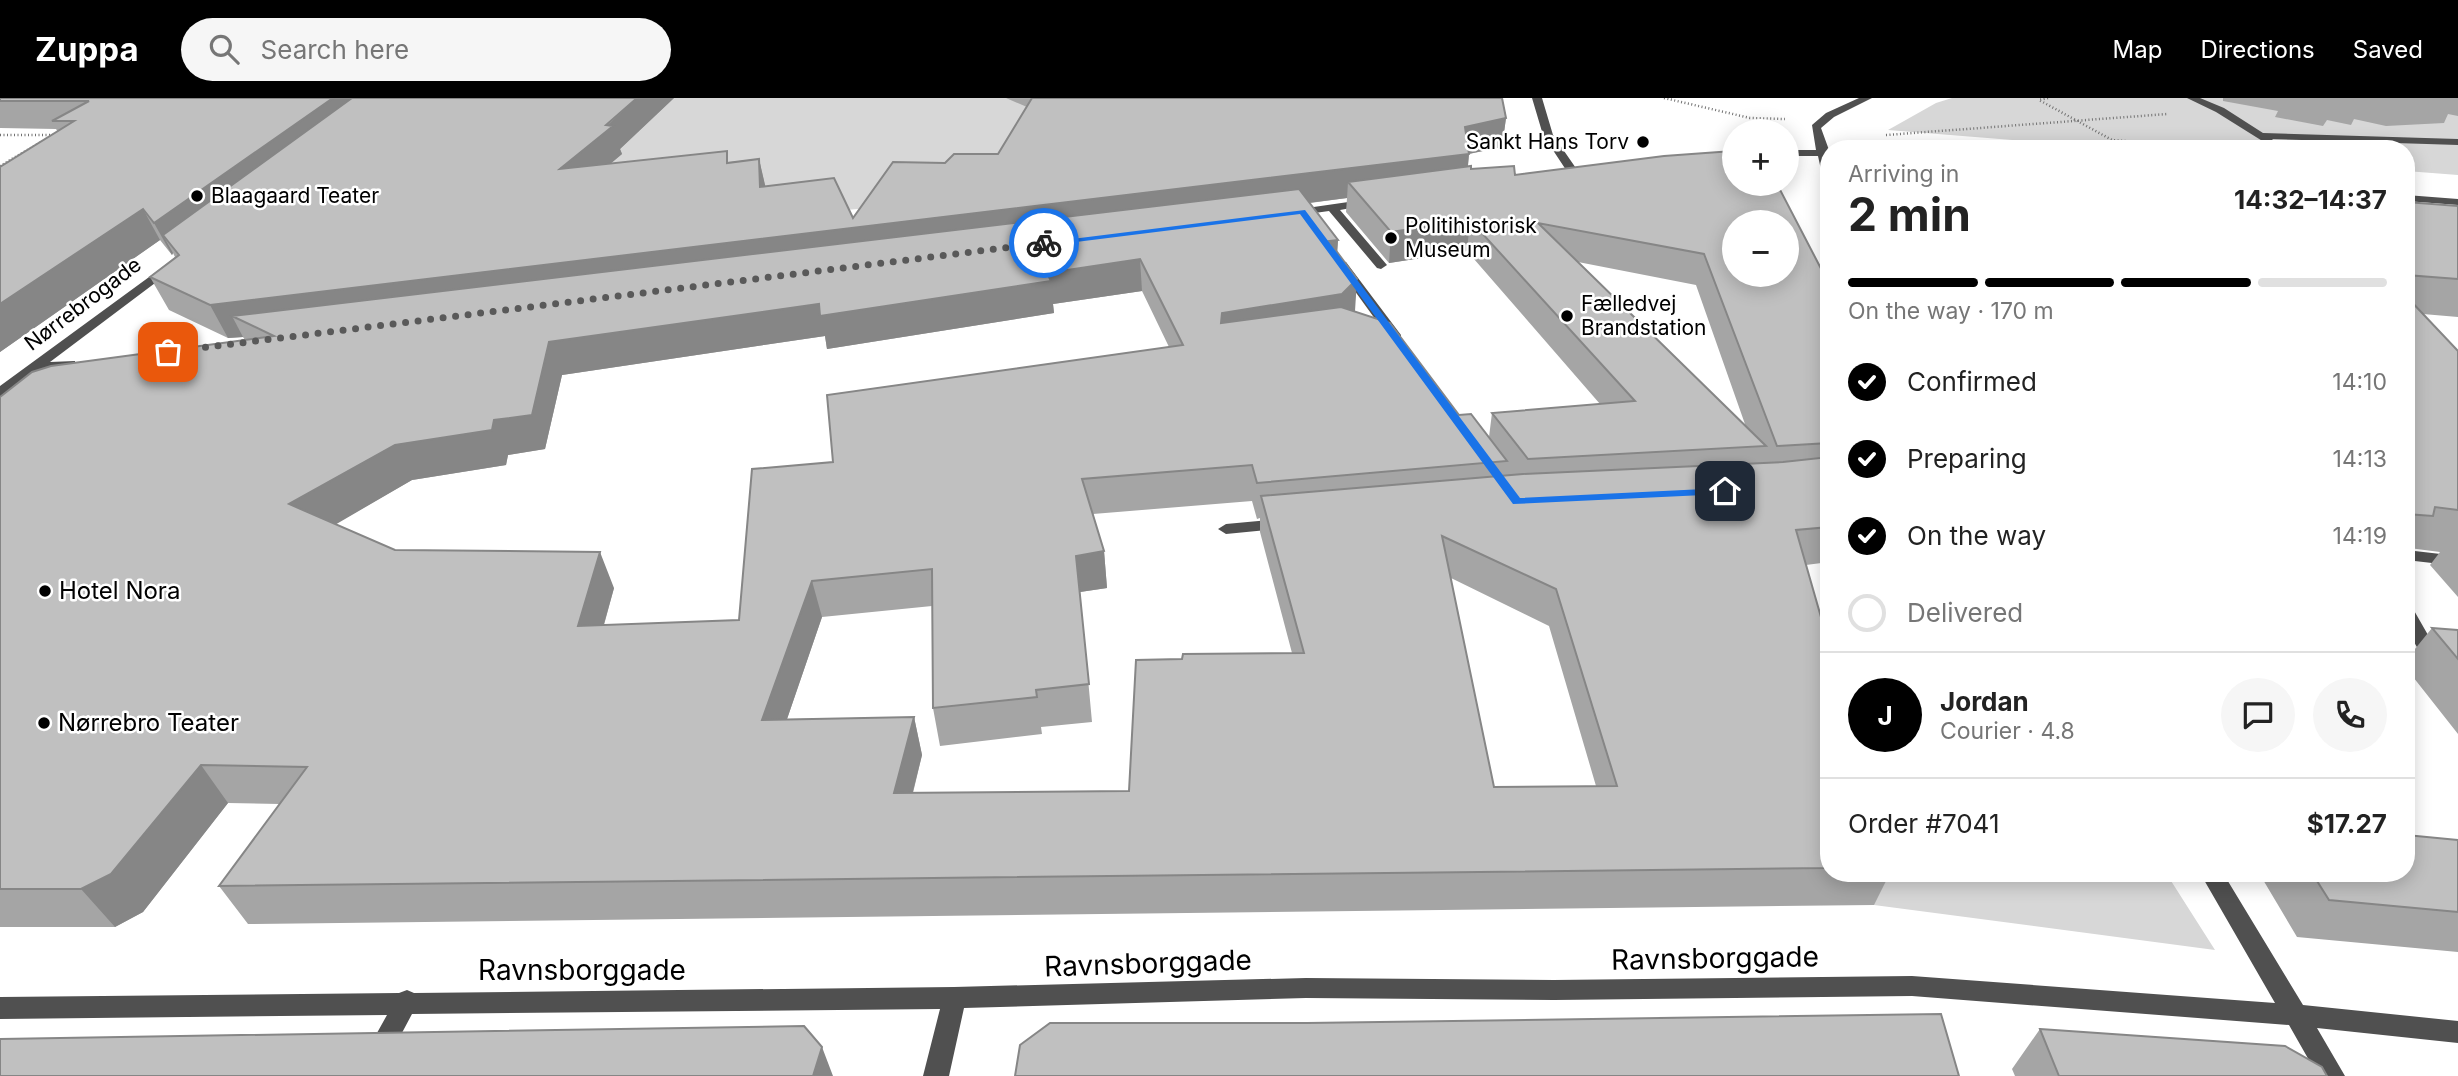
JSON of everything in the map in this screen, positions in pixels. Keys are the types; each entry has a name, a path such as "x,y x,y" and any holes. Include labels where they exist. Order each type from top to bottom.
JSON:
{"street":[{"path":"1537,98 1548,135 1574,174"},
{"path":"1820,140 1816,127 1824,120 1867,98"},
{"path":"2192,98 2220,110 2268,140"},
{"path":"2264,136 2393,140"},
{"path":"2415,141 2458,142"},
{"path":"1799,153 1820,153"},
{"path":"2415,199 2458,202"},
{"path":"1274,215 1385,200"},
{"path":"1332,208 1381,265"},
{"path":"1302,212 1314,228"},
{"path":"1335,256 1381,327 1403,348"},
{"name":"Nørrebrogade","path":"0,393 179,259"},
{"path":"32,369 82,362"},
{"path":"1226,529 1295,523"},
{"path":"2415,556 2458,561"},
{"path":"2415,627 2431,656"},
{"path":"2216,882 2332,1076"},
{"name":"Ravnsborggade","path":"0,1007 407,1001 954,998 1306,988 1554,990 1912,986 2296,1014 2458,1032"},
{"path":"936,1076 954,998"},
{"path":"366,1076 407,1001"}],"path":[{"path":"1664,98 1750,118 1824,120"},
{"path":"2048,98 2039,100 2112,140"},
{"path":"1885,135 2220,110"},
{"path":"0,135 67,135"},
{"path":"0,166 54,135"}],"shaded area":[{"path":"666,98 1122,98 1135,103 870,208 372,248 566,153"},
{"path":"1952,98 2458,98 2458,175 2415,172 2415,140 2012,140 1888,130 1936,103"},
{"path":"1868,882 2172,882 2215,950 1874,905"}],"building":[{"path":"0,98 333,98 154,223 143,209 0,304 0,167 74,121 52,121 89,101 0,101"},
{"path":"352,98 637,98 606,125 613,126 560,169 727,151 727,163 759,159 760,187 834,178 853,218 893,162 945,163 954,154 998,154 1032,98 1502,98 1506,118 1465,127 1469,154 210,305 150,277 179,255 163,235"},
{"path":"1722,152 1722,196 1783,196 1791,210 1722,210 1722,287 1799,287 1799,226 1820,267 1820,444 1777,446 1704,254 1538,223 1766,446 1528,459 1492,413 1635,401 1470,220 1391,232 1348,182 1471,166 1471,169 1514,166 1515,175 1664,156"},
{"path":"1299,189 1338,240 1329,241 1357,279 1342,294 1222,313 1221,323 1341,307 1390,323 1459,415 1471,414 1507,461 1257,483 1252,465 1082,479 1104,551 1076,556 1089,684 1036,690 1037,697 933,708 932,569 812,581 762,720 914,717 894,793 1129,791 1136,660 1182,659 1183,654 1304,653 1261,496 1523,474 1820,458 1820,528 1796,530 1820,614 1820,868 219,886 307,767 201,765 111,874 81,889 0,889 0,397 32,372 51,366 274,336 232,316","holes":["1140,259 1183,345 827,395 833,462 752,469 739,620 578,626 600,552 395,550 289,504 395,445 492,430 494,420 532,415 549,342 819,304 820,316 1051,281 1047,273","1442,536 1556,589 1617,786 1494,787"]},
{"path":"2415,203 2458,206 2458,279 2415,276"},
{"path":"2415,306 2458,351 2458,510 2435,507 2433,516 2415,515"},
{"path":"2432,628 2458,630 2458,659"},
{"path":"2415,836 2458,840 2458,912 2329,900 2318,882 2415,882"},
{"path":"1941,1014 1959,1076 1015,1076 1020,1045 1050,1023 1307,1023"},
{"path":"804,1026 822,1047 813,1076 0,1076 0,1039"},
{"path":"2040,1029 2285,1046 2322,1067 2327,1076 2059,1076"}],"way so far":[{"path":"168,352 1044,243"}],"place":[{"name":"Sankt Hans Torv","path":"1643,142"},
{"name":"Blaagaard Teater","path":"197,196"},
{"name":"Politihistorisk Museum","path":"1391,238"},
{"name":"Fælledvej Brandstation","path":"1567,316"},
{"name":"Hotel Nora","path":"45,591"},
{"name":"Nørrebro Teater","path":"44,723"}],"route":[{"path":"1044,243 1302,212 1517,502 1725,491"}]}
